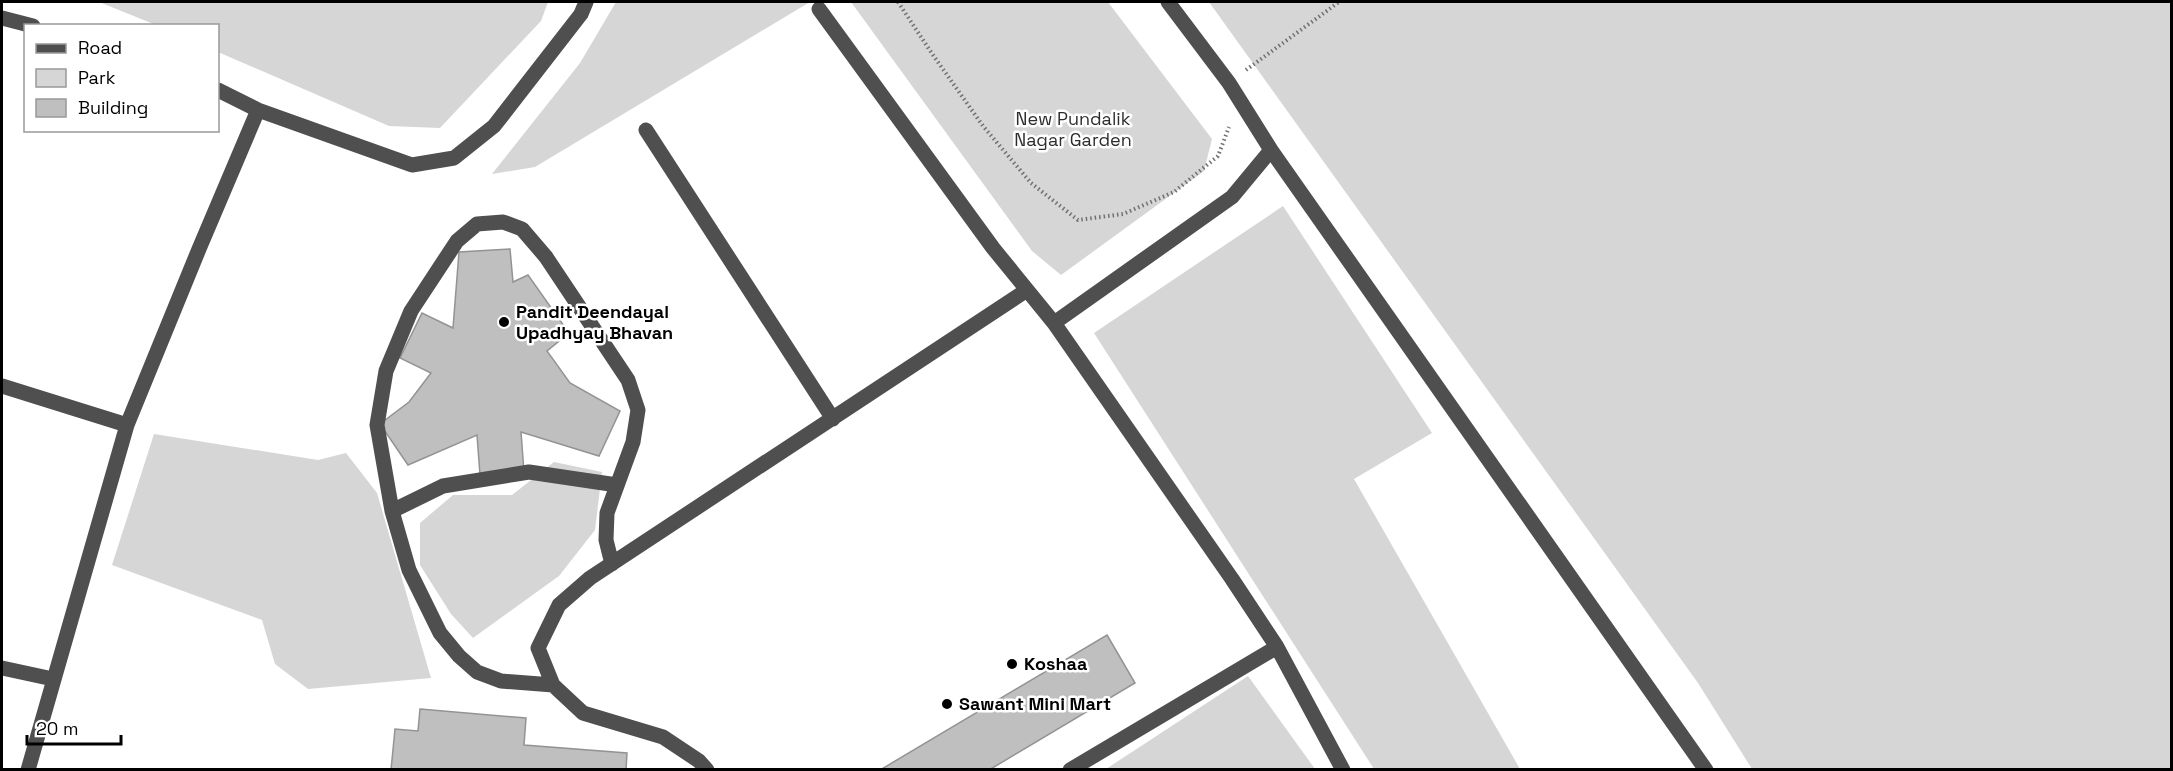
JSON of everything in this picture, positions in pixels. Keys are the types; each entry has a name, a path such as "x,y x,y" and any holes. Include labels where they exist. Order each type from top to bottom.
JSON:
{"street":[{"path":"219,90 258,110 412,165 453,158 494,126 581,14 586,2"},
{"path":"1168,2 1229,83 1271,150 1707,770"},
{"path":"819,9 993,248 1054,323 1232,579 1277,647 1343,770"},
{"path":"2,18 25,24"},
{"path":"28,770 127,425 258,110"},
{"path":"646,130 833,419"},
{"path":"1054,323 1232,197 1271,150"},
{"path":"553,685 501,681 477,672 459,656 440,633 409,570 392,511 377,425 386,371 411,311 457,241 477,224 503,222 522,229 546,256 628,380 638,410 633,442 607,513 606,540 612,564"},
{"path":"707,770 699,761 663,737 583,713 553,685 538,648 559,605 590,578 1027,290"},
{"path":"2,386 127,425"},
{"path":"392,511 443,486 529,472 617,485"},
{"path":"1070,770 1277,647"},
{"path":"2,668 53,679"}],"path":[{"path":"898,2 983,126 1031,183 1078,220 1123,214 1174,192 1218,156 1233,118"},
{"path":"1229,83 1340,2"}],"green space":[{"path":"99,2 548,2 541,21 440,128 389,126 219,52 219,24 154,24"},
{"path":"616,2 810,2 535,167 492,174 580,63"},
{"name":"New Pundalik Nagar Garden","path":"851,2 1108,2 1212,139 1204,171 1061,275 1032,251"},
{"path":"1209,2 2171,2 2171,769 1752,769 1698,683"},
{"path":"1283,206 1432,433 1354,479 1520,769 1374,769 1094,333"},
{"path":"154,434 318,460 346,453 377,493 431,678 308,689 275,664 262,620 112,565"},
{"path":"554,462 602,472 595,530 559,576 473,638 451,614 420,565 420,523 453,495 512,495"},
{"path":"1248,676 1315,769 1106,769"}],"building":[{"path":"510,249 513,282 528,275 569,333 547,351 570,383 620,411 599,456 521,432 524,472 480,475 477,435 408,465 380,424 409,402 431,373 400,358 422,313 453,328 459,252"},
{"path":"1107,635 1135,683 989,770 880,770"},
{"path":"420,709 526,718 524,745 627,753 626,770 391,770 395,729 418,731"}],"place":[{"name":"Pandit Deendayal Upadhyay Bhavan","path":"504,322"},
{"name":"Koshaa","path":"1012,664"},
{"name":"Sawant Mini Mart","path":"947,704"}]}
